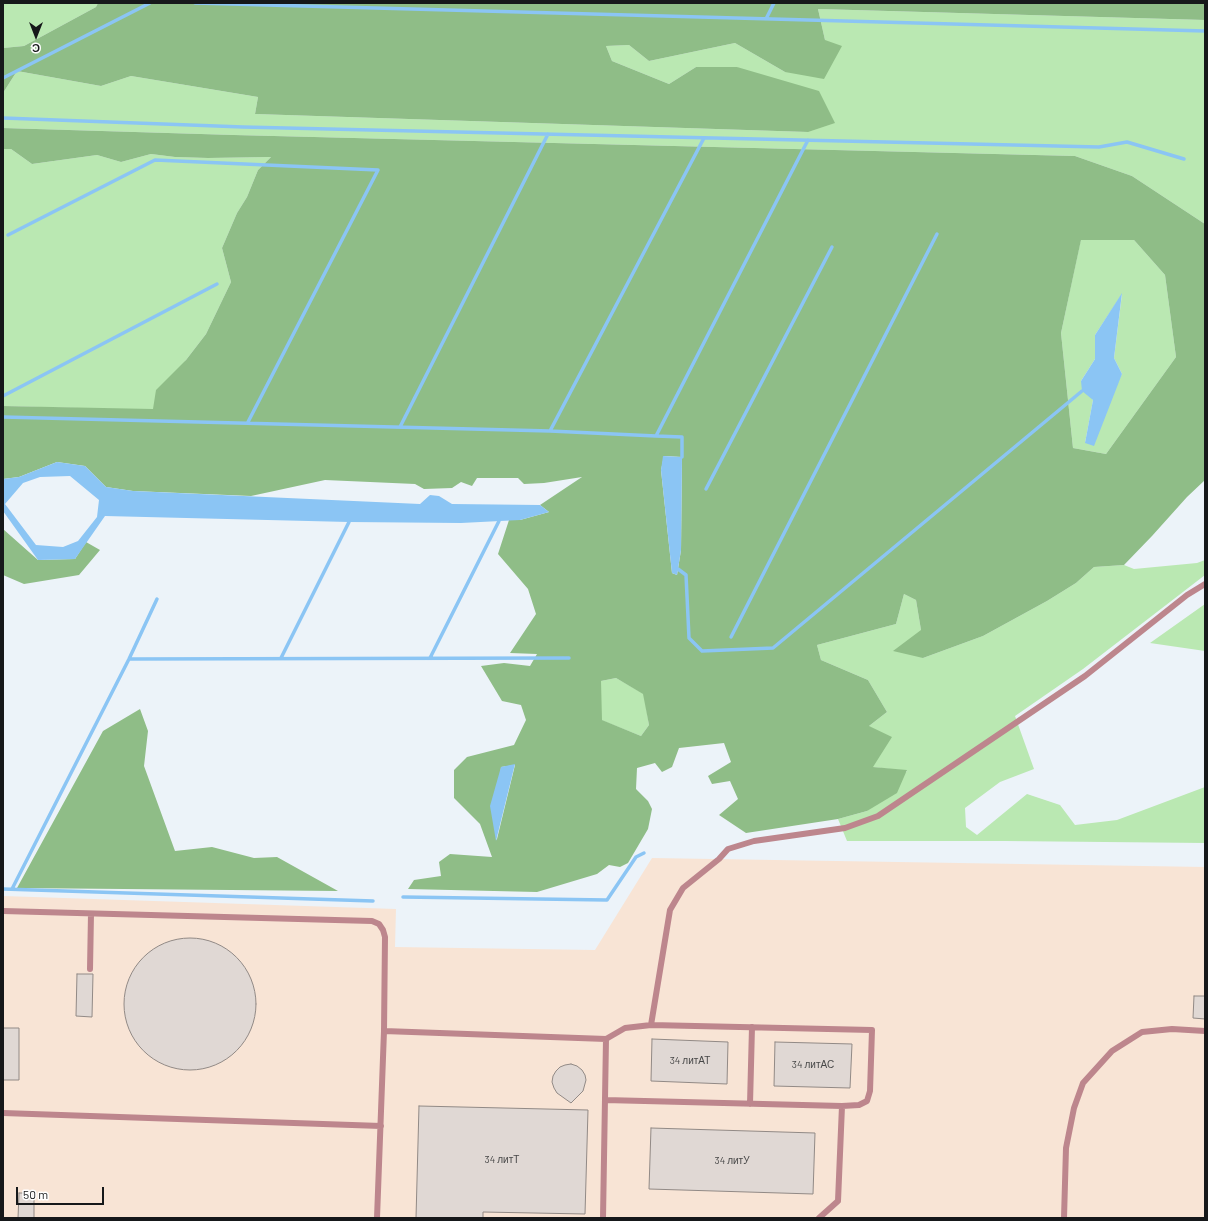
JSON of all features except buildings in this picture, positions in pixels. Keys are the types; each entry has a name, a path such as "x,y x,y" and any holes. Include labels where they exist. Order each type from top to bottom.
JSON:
{"lane":[{"path":"651,1025 670,910 683,888 719,859 728,849 754,840 845,828 878,816 1085,676 1187,595 1205,584"},
{"path":"3,911 372,921 379,924 384,930 385,937 384,1032 377,1218"},
{"path":"90,969 91,914"},
{"path":"384,1032 606,1038 625,1028 651,1025 872,1030 870,1091 867,1101 859,1105 842,1106 605,1100"},
{"path":"750,1104 752,1027"},
{"path":"1064,1218 1066,1148 1074,1108 1083,1083 1112,1051 1142,1032 1172,1029 1205,1031"},
{"path":"603,1218 606,1038"},
{"path":"819,1218 838,1201 842,1106"},
{"path":"3,1113 380,1126"}],"shaded area":[{"path":"652,858 1205,867 1205,1218 3,1218 3,896 396,909 395,947 595,950"}],"green space":[{"path":"3,3 98,3 96,7 24,46 3,48"},
{"path":"98,3 1205,3 1205,20 818,9 825,40 842,46 824,79 785,72 735,43 649,61 629,45 606,46 612,61 669,84 696,67 737,67 819,91 835,123 808,132 255,114 258,97 131,76 101,86 17,71 3,93 3,48 24,46 96,7"},
{"path":"818,9 1205,20 1205,224 1132,176 1075,156 3,128 3,93 17,71 101,86 131,76 258,97 255,114 808,132 737,67 696,67 669,84 612,61 606,46 629,45 649,61 735,43 785,72 825,40"},
{"path":"3,128 1075,156 1132,176 1205,224 1205,480 1187,497 1124,565 1094,567 1076,583 1047,601 983,636 923,658 893,651 921,630 916,600 904,594 896,624 817,645 821,660 868,680 887,712 869,726 892,737 873,767 907,770 897,793 867,811 838,819 746,833 719,815 738,799 730,781 712,784 708,776 731,762 724,743 679,748 672,767 662,772 655,763 637,768 636,789 648,801 652,809 648,829 628,863 620,867 609,865 597,874 537,892 408,889 414,880 441,876 439,862 450,854 492,857 480,824 454,798 454,770 467,757 514,745 526,720 521,705 502,701 481,666 504,663 530,666 537,654 510,653 536,614 528,589 498,554 509,520 520,520 549,512 540,505 582,477 544,483 524,484 518,478 477,478 472,486 461,482 452,488 424,489 415,484 325,480 251,496 133,491 106,487 85,466 57,462 19,477 3,479 3,406 153,409 156,390 186,360 206,334 231,282 222,248 237,213 247,197 258,170 271,157 208,158 175,157 151,154 121,162 97,155 32,164 11,149 3,149","holes":["1081,240 1134,240 1165,275 1176,357 1106,454 1073,448 1061,333","664,456 682,457 681,550 677,575 672,573 661,470","616,678 643,694 649,725 641,736 602,720 601,681","515,765 496,840 501,767"]},
{"path":"3,149 11,149 32,164 97,155 121,162 151,154 175,157 208,158 271,157 258,170 247,197 237,213 222,248 231,282 206,334 186,360 153,410 3,406"},
{"path":"1081,239 1134,240 1165,275 1176,357 1106,454 1073,448 1061,333","holes":["1122,294 1114,358 1122,374 1085,443 1093,400 1081,381 1095,359 1095,335"]},
{"path":"3,529 38,560 75,559 86,542 100,550 79,575 24,584 3,575"},
{"path":"1205,560 1205,575 1083,669 1015,716 1034,769 1000,782 965,808 966,827 977,835 1027,794 1060,805 1075,825 1117,820 1205,787 1205,843 847,841 838,819 867,811 907,771 873,767 869,726 887,712 868,680 821,660 817,645 896,624 904,594 916,600 921,630 923,658 983,636 1047,601 1076,583 1094,567 1124,565 1134,569 1197,563"},
{"path":"1205,604 1205,651 1150,643"},
{"path":"616,678 644,694 649,725 641,736 601,720 601,681"},
{"path":"140,709 148,731 144,766 175,851 212,847 254,858 277,857 338,891 17,888 103,731"}],"water":[{"path":"1122,293 1114,358 1122,374 1094,446 1085,443 1093,400 1082,391 1081,381 1095,359 1095,335"},
{"path":"663,456 682,457 681,550 677,575 672,573 661,470"},
{"path":"57,462 85,466 106,487 133,491 420,504 430,495 439,496 452,504 540,505 549,512 520,520 461,523 349,522 105,516 75,559 38,560 3,511 3,479 19,477","holes":["70,476 99,500 97,517 78,541 63,547 36,545 5,504 23,483 40,477"]},
{"path":"515,764 496,841 490,806 501,767"}],"waterway":[{"path":"3,78 150,3"},
{"path":"195,3 1205,31"},
{"path":"766,19 774,3"},
{"path":"3,118 243,127 1099,147 1127,142 1184,159"},
{"path":"400,427 548,134"},
{"path":"550,431 704,138"},
{"path":"656,436 808,140"},
{"path":"8,235 155,160 378,170 248,422"},
{"path":"731,637 937,234"},
{"path":"706,489 832,247"},
{"path":"3,396 217,284"},
{"path":"678,569 686,575 689,638 702,651 773,648 1082,391"},
{"path":"3,417 550,431 682,437 682,457"},
{"path":"430,658 499,521"},
{"path":"281,658 349,522"},
{"path":"12,889 129,659 157,599"},
{"path":"129,659 569,658"},
{"path":"403,897 607,900 636,857 644,853"},
{"path":"3,889 373,901"}]}
